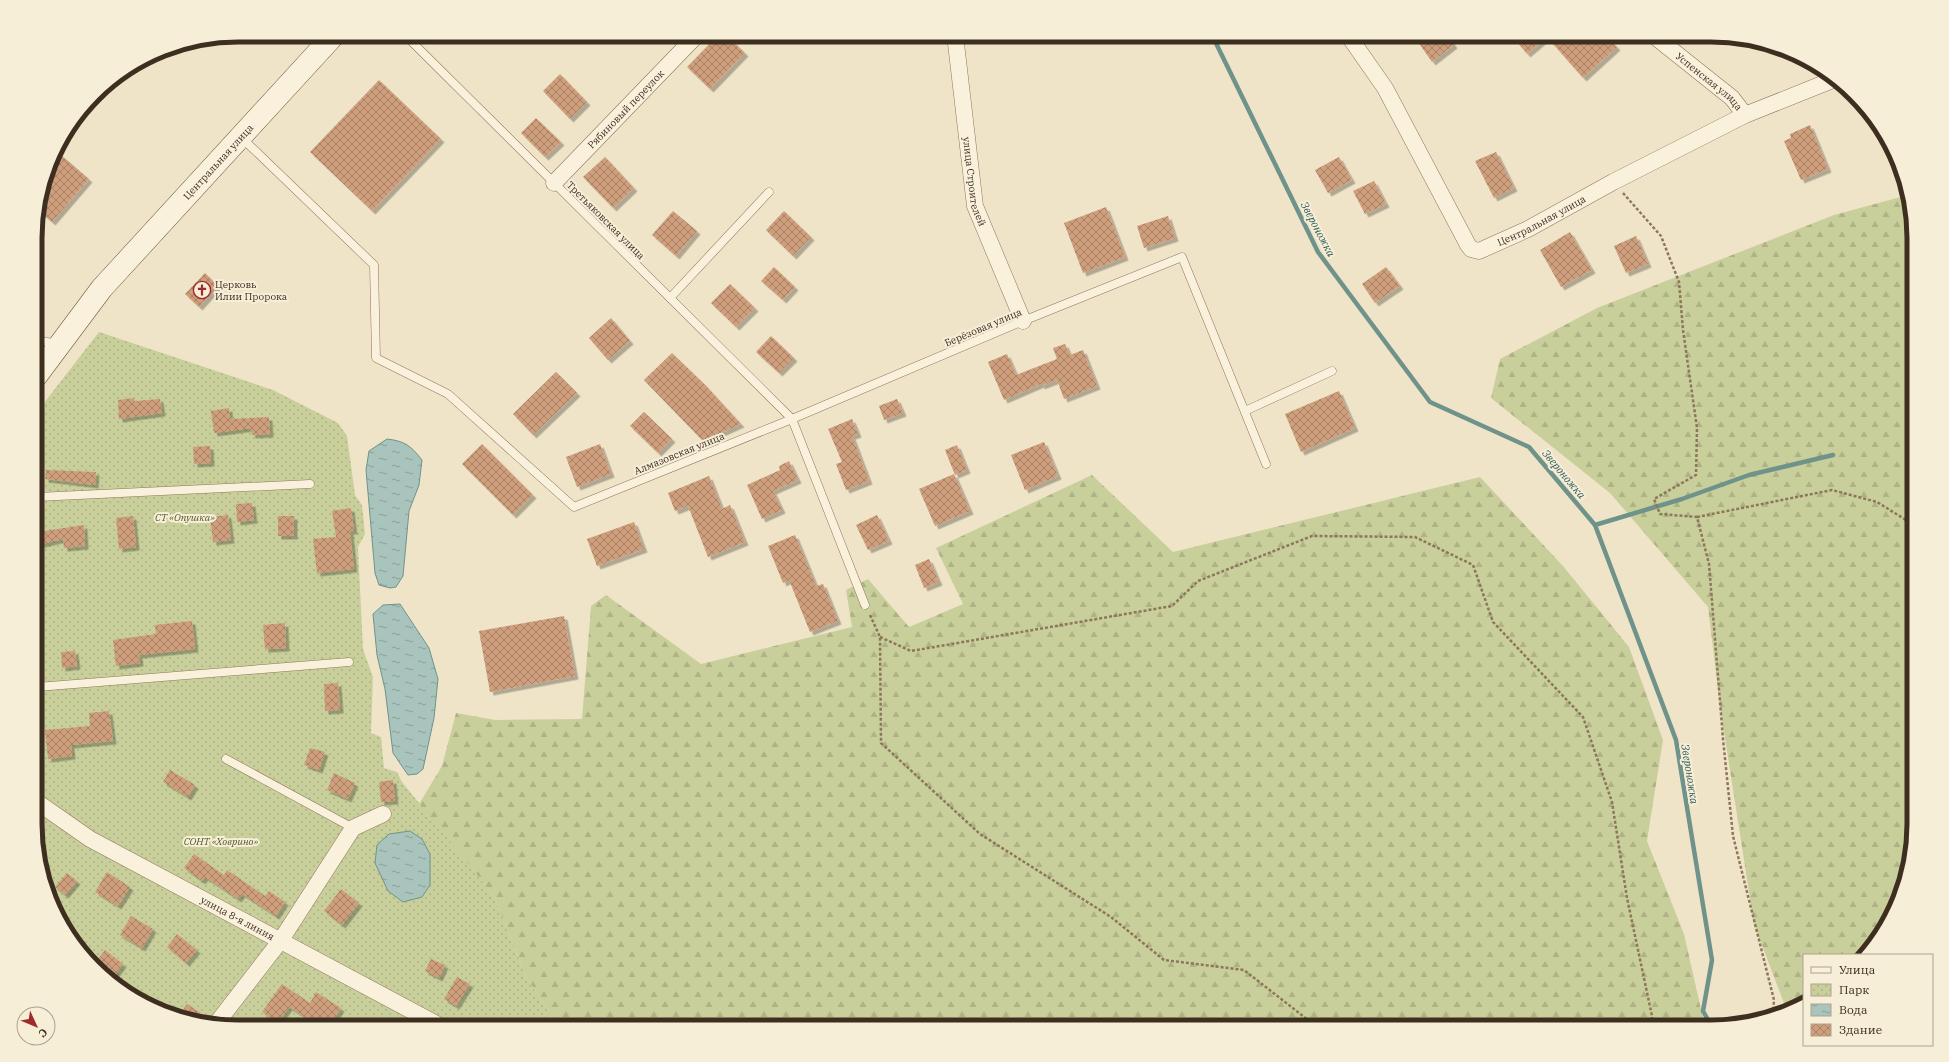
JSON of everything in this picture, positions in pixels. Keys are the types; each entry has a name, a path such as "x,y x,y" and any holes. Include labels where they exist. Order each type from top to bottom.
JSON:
{"street":[{"name":"Центральная улица","path":"42,368 102,288 328,42"},
{"name":"Рябиновый переулок","path":"554,183 690,42"},
{"name":"улица Строителей","path":"956,42 975,206 1023,321"},
{"name":"Центральная улица","path":"1353,42 1385,88 1468,245 1474,251 1483,250 1528,229 1613,182 1745,115 1829,81"},
{"name":"Успенская улица","path":"1662,42 1732,98 1745,115"},
{"name":"улица 8-я линия","path":"42,805 90,839 429,1020"},
{"path":"220,1019 281,940 352,828 384,814"}],"lane":[{"name":"Третьяковская улица","path":"412,42 792,419"},
{"name":"Алмазовская улица","path":"241,137 374,265 376,358 448,394 574,507 792,419"},
{"path":"670,298 769,192"},
{"name":"Берёзовая улица","path":"792,419 1023,321 1182,257 1245,411"},
{"path":"42,341 60,344"},
{"path":"1266,464 1245,411 1332,371"},
{"path":"792,419 865,605"},
{"path":"42,497 310,484"},
{"path":"42,687 349,662"},
{"path":"226,759 352,828"}],"path":[{"path":"1613,182 1661,236 1679,282 1683,330 1697,428 1696,475 1654,499 1660,514 1697,517 1832,490 1877,502 1907,521"},
{"path":"1697,517 1709,564 1723,739 1733,836 1774,1000 1773,1010"},
{"path":"880,637 911,651 1172,606 1198,581 1312,536 1415,537 1473,565 1493,622 1582,717 1612,802 1628,898 1652,1020"},
{"path":"865,605 880,637 881,743 980,834 1111,917 1164,960 1244,970 1308,1020"}],"green space":[{"path":"1902,197 1907,225 1907,837 1897,887 1887,911 1867,943 1857,954 1803,954 1803,997 1785,1005 1754,924 1720,706 1708,607 1610,493 1491,398 1500,359 1597,308 1834,215"},
{"name":"СОНТ «Ховрино»","path":"99,332 273,390 338,423 347,436 355,495 362,505 365,534 358,547 363,649 373,677 371,733 381,737 384,768 397,772 402,782 494,896 526,977 549,1012 552,1020 225,1020 199,1016 175,1010 140,994 119,980 99,963 82,943 62,911 52,887 42,837 42,406"},
{"path":"1092,475 1173,552 1480,477 1563,566 1629,647 1663,740 1647,841 1684,934 1703,1020 552,1020 549,1012 526,977 494,896 419,804 442,766 456,713 495,720 582,719 591,606 606,595 701,664 852,627 846,590 868,579 909,627 963,604 936,548"}],"water":[{"path":"387,439 399,441 407,445 422,460 419,485 409,511 403,576 396,587 390,588 379,585 375,573 366,470 369,451"},
{"path":"400,604 429,648 438,679 434,718 423,769 417,774 408,775 393,753 385,689 377,655 373,614 383,605"},
{"path":"410,831 422,839 430,854 430,885 422,897 403,902 388,891 375,863 377,845 389,834"}],"building":[{"path":"711,42 733,42 745,53 710,89 687,67"},
{"path":"1418,42 1452,42 1454,45 1432,62"},
{"path":"1517,42 1541,42 1527,54"},
{"path":"1551,42 1612,42 1617,47 1583,78"},
{"path":"560,74 587,102 570,119 543,91"},
{"path":"379,80 441,139 372,211 310,152"},
{"path":"536,118 561,142 545,157 521,133"},
{"path":"1810,125 1828,169 1801,180 1784,141 1791,138 1790,134"},
{"path":"1496,152 1514,188 1494,198 1475,161"},
{"path":"61,155 89,179 52,222 44,215 52,175"},
{"path":"605,157 634,188 613,208 583,177"},
{"path":"1339,157 1352,180 1328,193 1315,170"},
{"path":"1374,181 1386,204 1365,214 1353,191"},
{"path":"1106,207 1125,257 1083,273 1064,223"},
{"path":"673,211 697,231 676,256 652,235"},
{"path":"784,211 811,237 793,256 766,230"},
{"path":"1168,216 1175,238 1144,248 1137,226"},
{"path":"1570,232 1592,270 1561,287 1540,250"},
{"path":"1636,236 1648,264 1626,273 1614,246"},
{"path":"774,267 795,287 783,300 761,281"},
{"path":"1386,267 1400,286 1375,303 1362,284"},
{"name":"Церковь Илии Пророка","path":"205,273 218,286 199,307 185,294"},
{"path":"730,284 755,308 736,327 711,303"},
{"path":"611,318 630,341 608,360 589,338"},
{"path":"771,336 794,358 779,373 756,352"},
{"path":"1065,344 1070,355 1083,350 1097,386 1064,399 1057,380 1041,386 1041,384 1004,400 988,362 1007,354 1016,375 1057,359 1053,348"},
{"path":"672,353 706,386 741,424 703,441 644,380"},
{"path":"556,372 577,393 533,435 513,414"},
{"path":"1339,391 1355,428 1301,452 1285,414"},
{"path":"134,398 135,401 160,399 162,413 119,419 118,400"},
{"path":"897,399 903,413 884,420 879,406"},
{"path":"229,408 230,419 269,417 270,434 252,435 251,428 214,433 211,411"},
{"path":"644,412 672,439 658,453 630,426"},
{"path":"852,419 858,434 852,436 869,481 846,490 836,464 842,462 828,429"},
{"path":"1044,442 1058,476 1025,490 1011,455"},
{"path":"482,444 533,495 513,515 462,464"},
{"path":"600,444 611,474 577,487 566,457"},
{"path":"957,445 967,470 955,475 945,450"},
{"path":"210,446 211,463 194,464 193,447"},
{"path":"789,461 798,480 773,491 782,510 762,519 747,485 780,470 779,466"},
{"path":"46,470 96,472 95,485 45,479"},
{"path":"954,474 970,511 935,526 919,489"},
{"path":"709,476 722,509 730,505 745,542 708,557 688,506 675,511 668,493"},
{"path":"252,503 254,520 237,522 236,504"},
{"path":"351,508 354,531 350,531 354,569 317,573 313,539 336,537 332,511"},
{"path":"228,515 231,540 213,542 210,517"},
{"path":"877,515 889,541 868,550 856,525"},
{"path":"133,516 136,547 119,549 116,518"},
{"path":"278,516 294,516 294,536 278,536"},
{"path":"634,522 644,549 597,566 587,539"},
{"path":"84,525 85,546 64,548 63,539 42,544 42,531"},
{"path":"795,535 816,586 823,584 838,621 810,632 789,580 783,583 768,546"},
{"path":"929,559 939,582 924,588 915,565"},
{"path":"564,616 575,676 490,692 479,631"},
{"path":"192,621 195,649 139,655 140,663 116,666 113,640 156,634 155,625"},
{"path":"285,623 286,648 265,649 263,625"},
{"path":"75,651 77,666 62,668 61,652"},
{"path":"338,683 340,710 325,711 324,684"},
{"path":"109,711 113,741 71,745 72,756 48,759 45,730 90,726 89,713"},
{"path":"310,748 325,752 319,770 304,765"},
{"path":"170,770 195,785 188,797 163,782"},
{"path":"334,773 355,783 348,799 327,790"},
{"path":"393,780 395,801 381,802 379,782"},
{"path":"194,854 224,875 227,870 265,896 269,891 285,902 276,916 242,894 238,899 205,877 202,881 184,868"},
{"path":"107,872 130,887 118,906 95,892"},
{"path":"67,873 77,881 65,895 55,887"},
{"path":"341,889 359,903 342,925 324,911"},
{"path":"131,916 153,929 142,948 120,935"},
{"path":"177,934 197,950 186,963 167,947"},
{"path":"105,950 123,964 114,976 97,961"},
{"path":"431,959 445,965 439,978 425,971"},
{"path":"457,977 470,984 456,1006 444,999"},
{"path":"282,984 310,1003 316,992 341,1008 333,1020 310,1020 289,1007 280,1020 274,1020 262,1012"},
{"path":"187,1004 201,1013 199,1016 182,1012"}],"waterway":[{"name":"Звероножка","path":"1215,42 1318,252 1430,402 1529,447 1595,525 1676,740 1712,960 1703,1011 1708,1020"},
{"path":"1595,525 1682,499 1749,475 1833,455"}],"place":[{"name":"Церковь Илии Пророка","path":"202,290"}],"park label":[{"name":"СТ «Опушка»","path":"185,517"}]}
